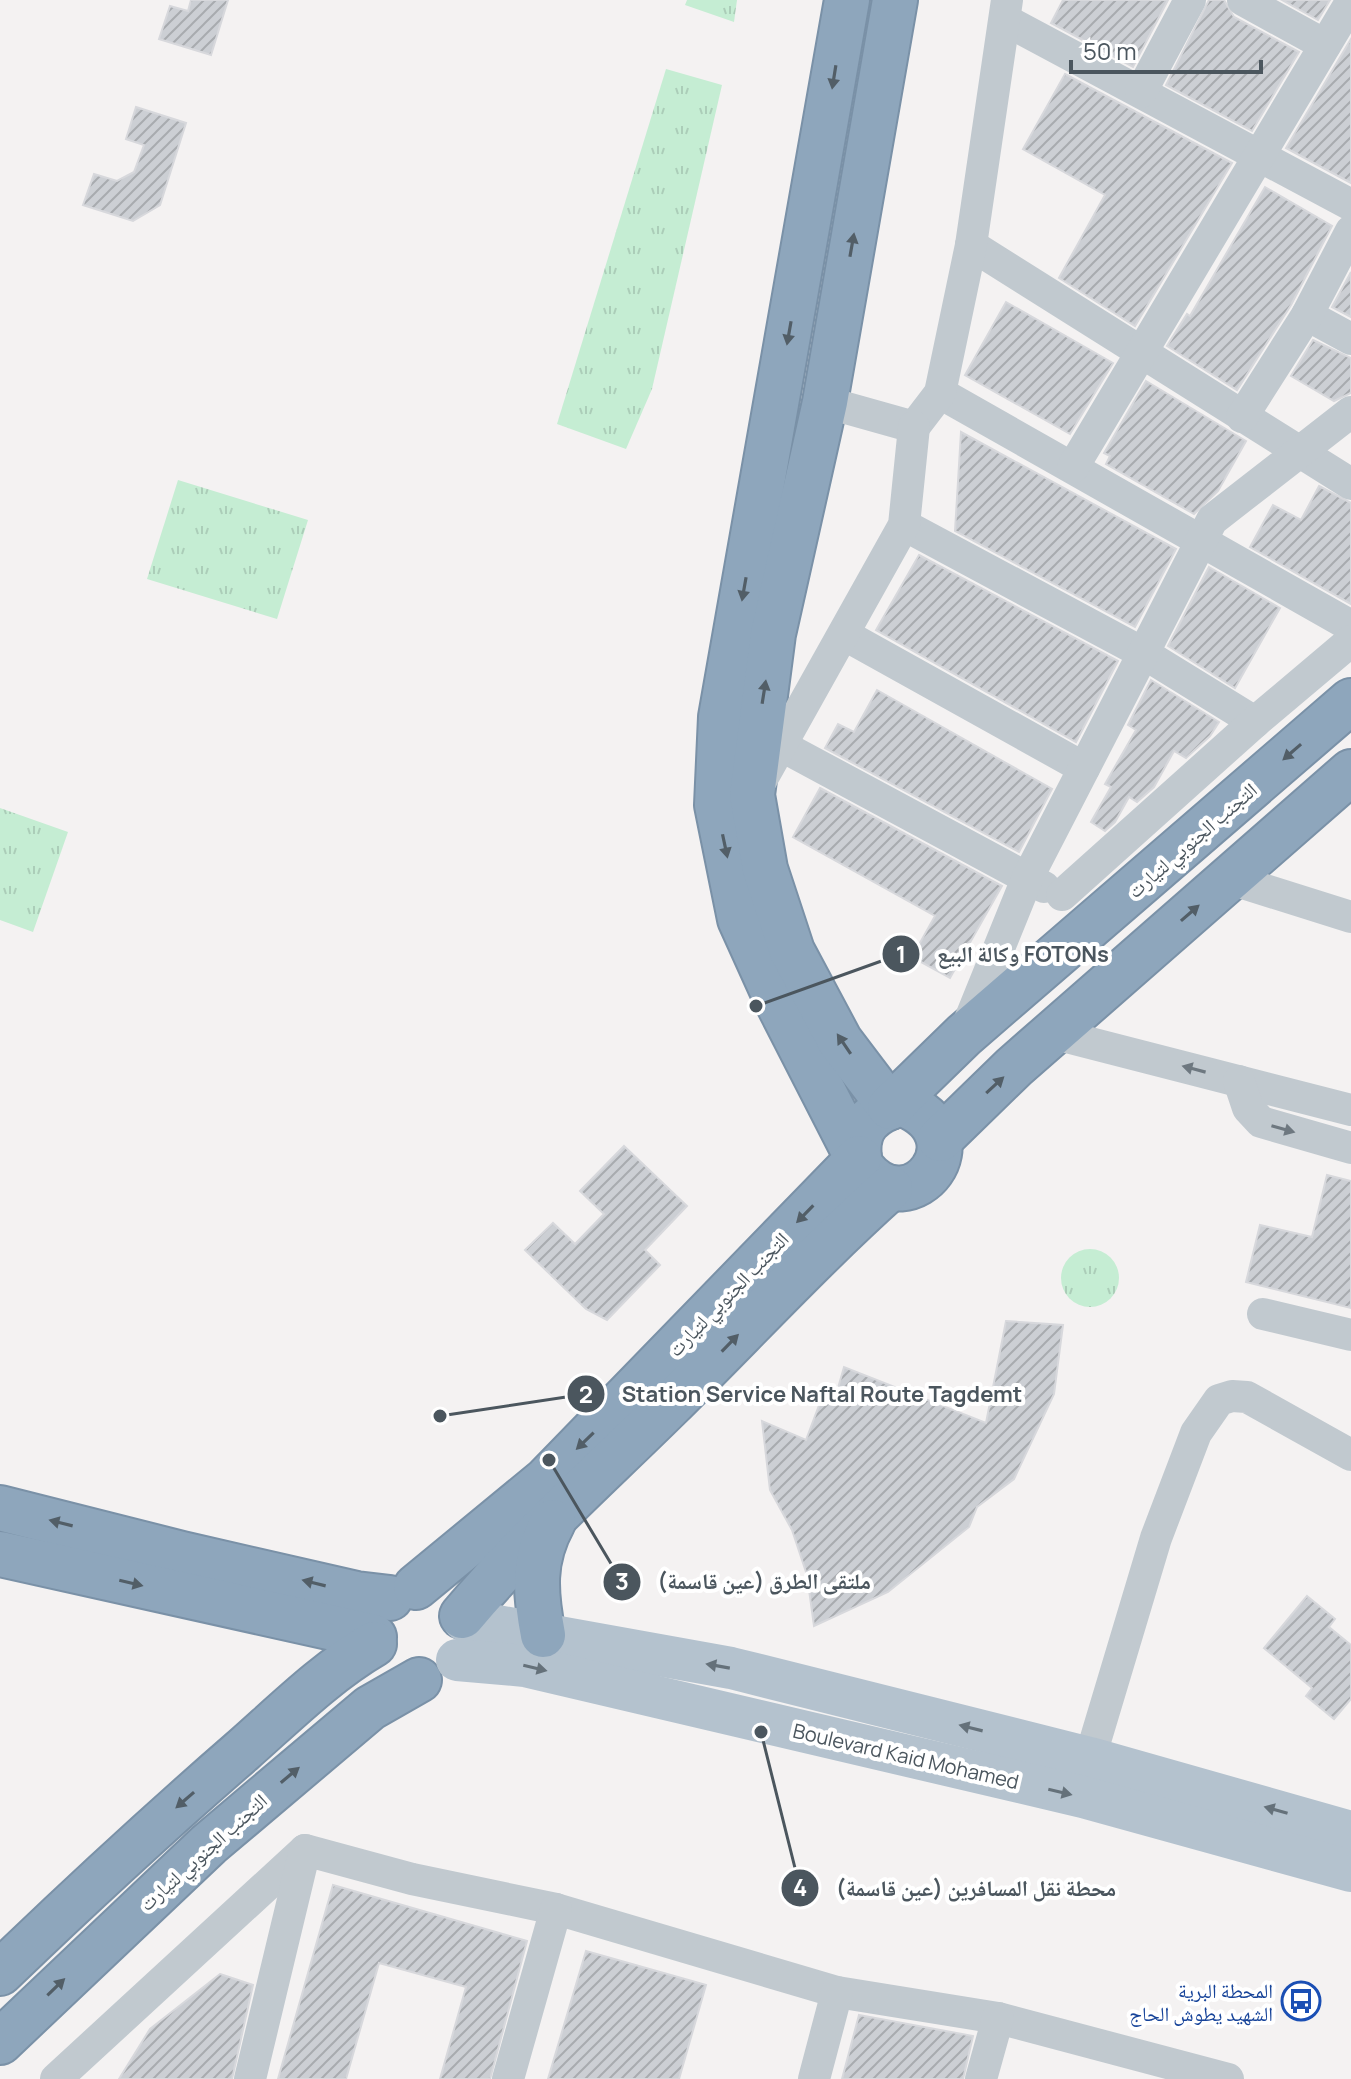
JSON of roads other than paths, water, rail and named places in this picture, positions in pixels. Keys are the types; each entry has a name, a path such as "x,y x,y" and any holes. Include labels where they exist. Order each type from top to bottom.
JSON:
{"highway":[{"path":"847,0 721,717 717,805 740,919 778,1003 859,1158 870,1177 890,1188 917,1185 928,1177 940,1153 940,1139 935,1127 916,1109 901,1103 867,1120 857,1145 859,1158"},
{"path":"890,1107 840,1041 792,951 765,869 752,795 773,634 825,402 895,0"},
{"name":"التجنب الجنوبي لتيارت","path":"890,1107 964,1035 1351,701"},
{"path":"940,1139 1014,1067 1350,774"},
{"name":"التجنب الجنوبي لتيارت","path":"0,1973 115,1862 355,1655 389,1616 546,1480 859,1158"},
{"path":"389,1616 386,1665 406,1678 419,1680 441,1674 461,1632 514,1556 813,1258 890,1188"},
{"path":"0,1508 356,1594 389,1616"},
{"path":"543,1635 535,1577 538,1555 556,1516"},
{"path":"0,1554 257,1611 389,1616 439,1592 457,1606 461,1632"},
{"path":"257,1611 298,1645 306,1661 303,1672 273,1724"},
{"name":"التجنب الجنوبي لتيارت","path":"0,2042 209,1844 370,1708 419,1680"}],"main road":[{"name":"Boulevard Kaid Mohamed","path":"461,1632 543,1635 731,1668 1090,1758 1351,1832"},
{"name":"Boulevard Kaid Mohamed","path":"461,1632 525,1666 1083,1797 1351,1871"}],"street":[{"path":"1141,92 1190,0"},
{"path":"1243,0 1325,45"},
{"path":"1073,467 1351,2"},
{"path":"752,795 845,635 904,525 914,427 940,393 971,245 1006,10 1141,92 1351,205"},
{"path":"1242,417 1307,315 1351,231"},
{"path":"971,245 1141,355 1351,484"},
{"path":"1307,315 1351,339"},
{"path":"940,393 1351,626"},
{"path":"825,402 914,427"},
{"path":"964,1035 1027,879 1212,520 1351,412"},
{"path":"904,525 1143,653 1255,722"},
{"path":"845,635 1084,768"},
{"path":"1062,895 1255,722 1351,641"},
{"path":"782,746 1062,895 1094,925"},
{"path":"1230,879 1351,917"},
{"path":"1055,1034 1351,1110"},
{"path":"1239,1081 1248,1108 1261,1122 1351,1148"},
{"path":"1263,1314 1351,1335"},
{"path":"1090,1758 1156,1538 1196,1433 1219,1400 1232,1396 1247,1397 1351,1455"},
{"path":"305,1850 412,1879 556,1909 837,1992 998,2018 1228,2079"},
{"path":"56,2079 305,1850"},
{"path":"250,2079 305,1850"},
{"path":"508,2079 556,1909"},
{"path":"814,2079 837,1992"},
{"path":"981,2079 998,2018"}],"place":[{"name":"وكالة البيع FOTONs","path":"756,1006"},
{"name":"Station Service Naftal Route Tagdemt","path":"440,1416"},
{"name":"ملتقى الطرق (عين قاسمة)","path":"549,1460"},
{"name":"محطة نقل المسافرين (عين قاسمة)","path":"761,1732"},
{"name":"المحطة البرية الشهيد يطوش الحاج","path":"1301,2001"}]}
